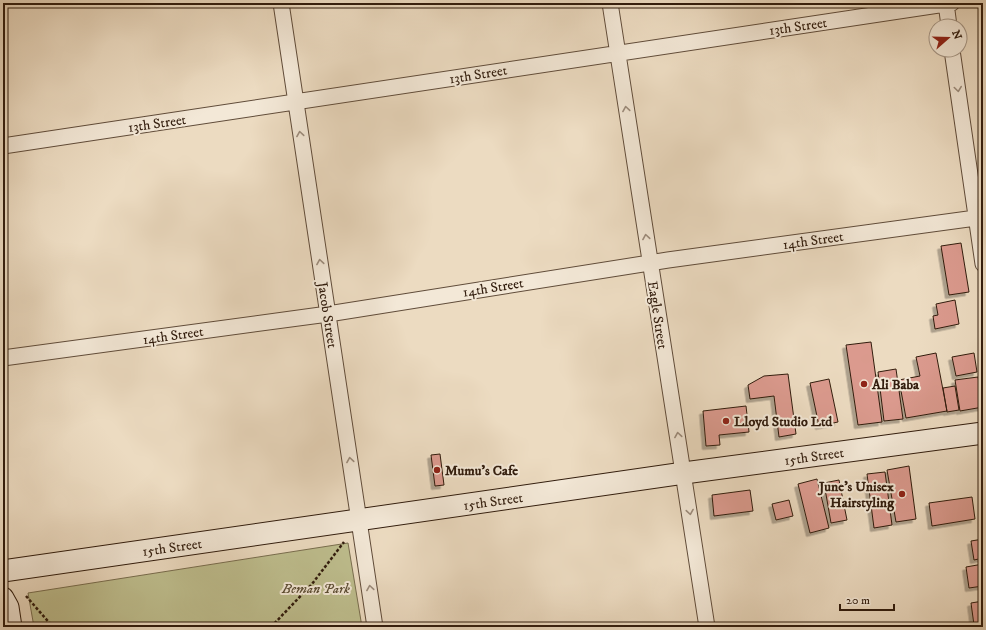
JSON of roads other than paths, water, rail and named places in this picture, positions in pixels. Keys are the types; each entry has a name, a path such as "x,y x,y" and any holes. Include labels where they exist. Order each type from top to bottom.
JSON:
{"street":[{"name":"Jacob Street","path":"281,3 376,627"},
{"name":"Eagle Street","path":"610,3 707,627"},
{"name":"13th Street","path":"3,146 948,3"},
{"path":"948,3 949,18"},
{"path":"953,58 980,217 983,264"},
{"name":"14th Street","path":"3,358 328,314 650,262 980,217"},
{"name":"15th Street","path":"3,570 684,473 983,433"},
{"path":"3,598 8,607 11,627"}],"place":[{"name":"Ali Baba","path":"864,384"},
{"name":"Lloyd Studio Ltd","path":"726,421"},
{"name":"Mumu's Cafe","path":"437,470"},
{"name":"June's Unisex Hairstyling","path":"902,494"}],"park label":[{"name":"Beman Park","path":"316,588"}]}
